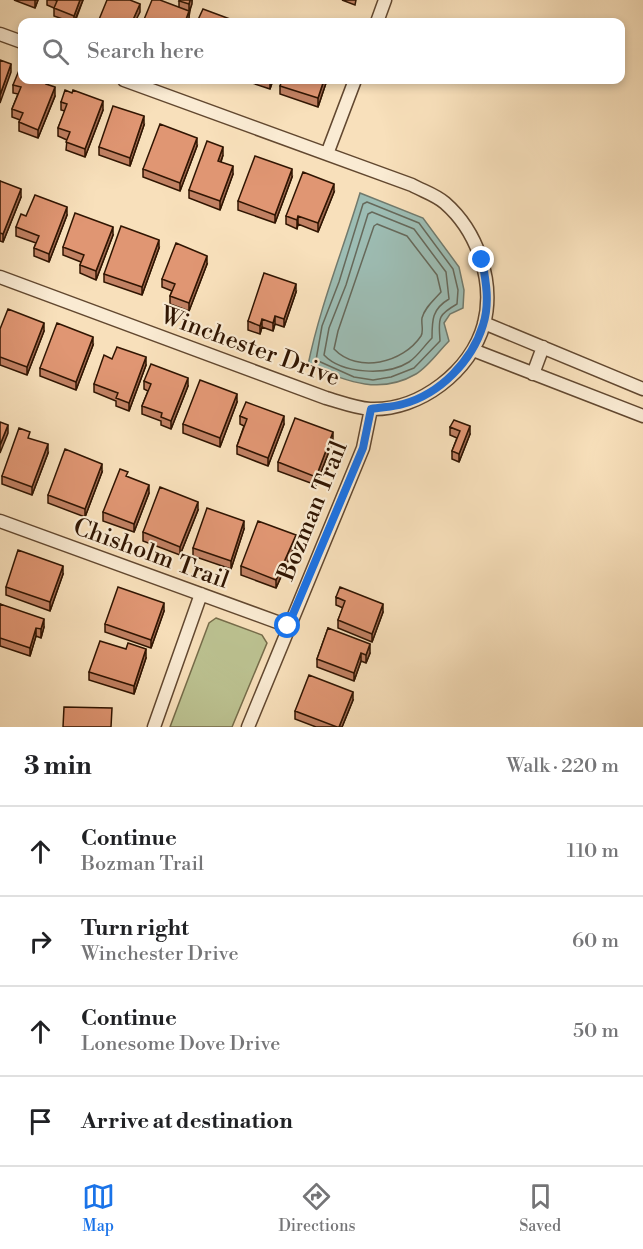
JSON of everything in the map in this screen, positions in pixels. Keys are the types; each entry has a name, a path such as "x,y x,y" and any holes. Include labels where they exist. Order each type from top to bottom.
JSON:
{"street":[{"path":"378,18 385,0"},
{"path":"0,34 18,41"},
{"name":"Winchester Drive","path":"0,277 326,398 371,409 403,404 424,396 445,383 473,350 484,323 487,289 482,260 461,219 443,201 412,185 135,84"},
{"path":"327,154 353,84"},
{"path":"484,323 643,388"},
{"path":"533,374 543,347"},
{"path":"473,350 643,416"},
{"name":"Bozman Trail","path":"248,727 363,448 371,409"},
{"name":"Chisholm Trail","path":"0,521 288,626"},
{"path":"154,727 201,594"}],"green space":[{"path":"216,618 262,635 267,643 232,727 170,727 209,623"}],"water":[{"path":"360,193 423,218 459,267 464,290 463,308 450,314 444,323 449,341 416,374 402,381 388,384 375,385 348,380 308,365 325,300"}],"building":[{"path":"55,0 80,0 74,16 54,8 57,1"},
{"path":"107,0 130,0 140,4 134,18 100,18"},
{"path":"152,0 160,0 189,11 186,18 145,18"},
{"path":"180,0 190,0 189,4"},
{"path":"203,9 227,18 199,18"},
{"path":"0,60 11,64 0,95"},
{"path":"18,73 18,84 46,84 55,87 38,130 19,122 23,113 12,109 21,87 13,85"},
{"path":"281,84 323,84 318,98 280,86"},
{"path":"65,90 72,93 73,90 103,101 85,149 66,142 70,132 58,128 67,104 61,102"},
{"path":"113,106 144,116 130,158 99,147"},
{"path":"160,124 197,138 180,183 143,169"},
{"path":"207,141 223,147 218,161 233,166 220,201 189,190"},
{"path":"255,156 292,169 275,215 238,201"},
{"path":"303,172 334,184 318,223 298,216 297,220 286,216"},
{"path":"0,181 21,189 3,234 0,233"},
{"path":"35,195 67,207 49,254 34,248 39,236 16,227 21,214 26,216"},
{"path":"75,213 113,227 96,271 80,265 84,255 63,247"},
{"path":"121,226 159,240 142,287 104,274"},
{"path":"176,243 207,256 189,303 170,296 175,284 162,279"},
{"path":"264,273 296,284 284,319 275,316 273,323 262,319 260,326 248,321"},
{"path":"8,309 44,323 27,367 0,357 0,329"},
{"path":"57,323 93,337 76,382 40,368"},
{"path":"117,347 146,357 129,403 116,398 118,393 94,384 104,355 112,359"},
{"path":"151,364 188,378 171,421 161,417 162,413 142,406 151,384 144,381"},
{"path":"200,380 237,394 220,438 183,424"},
{"path":"246,402 284,416 268,458 237,446 247,419 240,416"},
{"path":"295,418 333,432 316,477 278,462"},
{"path":"454,420 470,426 459,454 452,451 460,431 450,427"},
{"path":"0,422 8,425 0,445"},
{"path":"19,428 30,432 28,438 48,444 32,487 2,476"},
{"path":"65,449 102,464 85,509 48,495"},
{"path":"120,469 128,472 126,476 149,485 134,524 103,512"},
{"path":"160,487 198,502 180,547 143,532"},
{"path":"207,508 244,521 231,561 193,548"},
{"path":"258,521 296,535 276,580 241,566"},
{"path":"18,550 63,566 50,602 6,587"},
{"path":"118,587 164,603 151,640 105,624"},
{"path":"340,587 383,604 372,634 338,620 345,601 336,597"},
{"path":"0,604 44,619 41,629 36,628 30,648 0,638"},
{"path":"328,628 370,644 366,655 361,653 354,673 317,659"},
{"path":"100,641 126,649 128,643 146,649 134,686 89,672"},
{"path":"309,675 353,692 339,727 295,711"},
{"path":"64,707 112,708 111,727 63,727"}],"route":[{"path":"288,626 363,448 371,409 403,404 424,396 445,383 473,350 484,323 487,289 482,260"}]}
